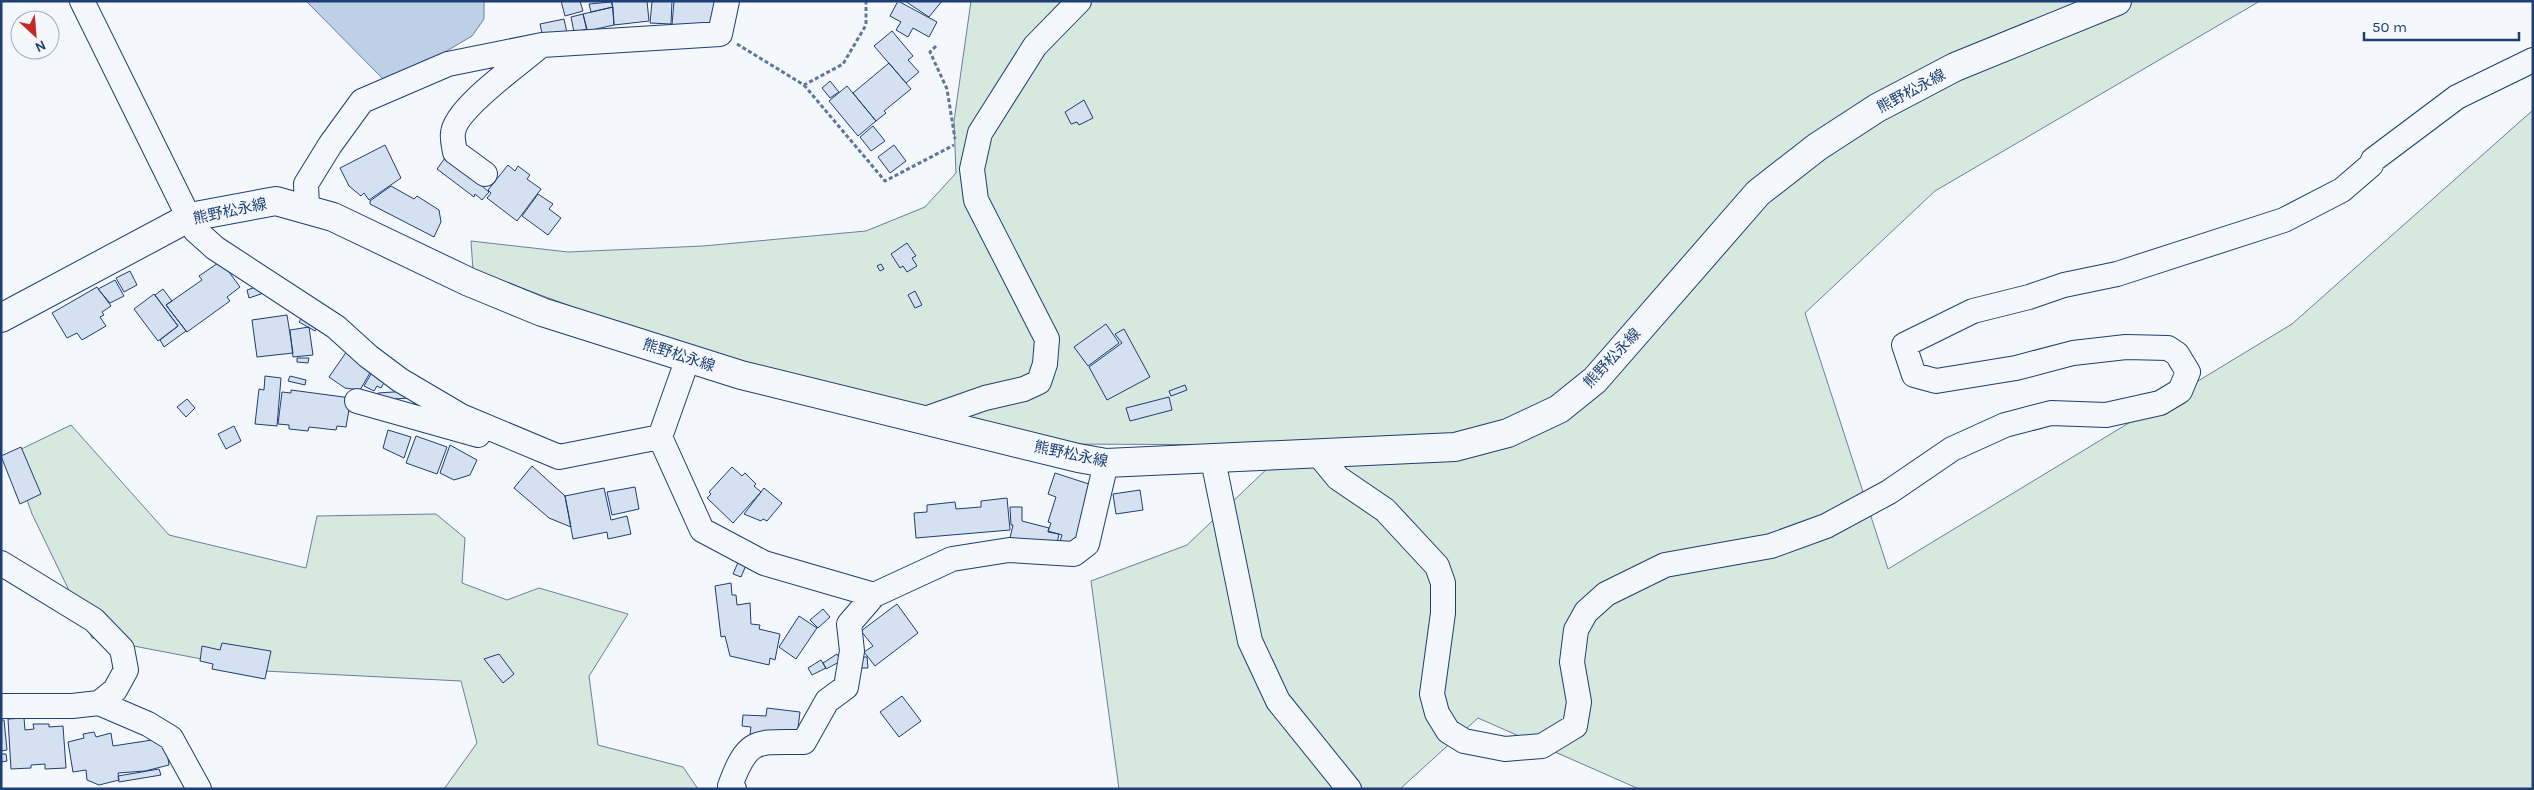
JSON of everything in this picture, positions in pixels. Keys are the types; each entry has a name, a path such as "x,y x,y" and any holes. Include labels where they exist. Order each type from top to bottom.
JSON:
{"main road":[{"name":"熊野松永線","path":"1,318 190,218 276,201 307,208 333,217 469,282 542,312 741,375 1106,463 1213,460 1455,447 1508,433 1559,409 1596,380 1758,193 1817,147 1877,108 1955,67 2116,1"}],"street":[{"path":"82,1 195,230 215,248 336,327 368,356 400,380 460,416 559,457 660,437"},
{"path":"307,208 306,184 330,144 362,101 448,64 542,45 720,34 727,1"},
{"path":"925,419 985,398 1024,389 1039,382 1046,364 1047,339 976,200 972,169 980,133 1035,46 1079,1"},
{"path":"485,174 455,152 453,131 462,114 483,92 542,45"},
{"path":"1319,455 1338,478 1384,510 1437,566 1443,583 1443,614 1432,694 1437,713 1448,731 1464,741 1505,749 1542,746 1575,726 1579,702 1572,662 1576,630 1586,612 1606,594 1665,565 1771,546 1826,526 1889,492 1952,449 2005,425 2051,414 2106,415 2160,403 2180,391 2188,372 2177,354 2168,348 2126,347 2073,353 2016,368 1936,381 1914,375 1904,345 1973,311 2029,297 2064,285 2117,274 2284,220 2342,190 2371,165 2373,160 2457,98 2533,60"},
{"path":"688,358 660,437 702,530 764,563 874,595"},
{"path":"357,401 488,438 507,435"},
{"path":"1213,460 1250,641 1278,701 1350,789"},
{"path":"734,789 730,786 740,758 760,742 804,742 827,701 846,688 852,651 849,624 874,595 952,559 1009,550 1074,554 1087,544 1106,463"},
{"path":"1,563 94,620 122,649 126,670 115,690 99,703"},
{"path":"1,706 72,706 99,703 148,724 172,738 199,789"}],"path":[{"path":"804,85 843,64 866,25 866,1"},
{"path":"720,34 804,85 885,181 956,144 947,89 930,52 936,46"}],"shaded area":[{"path":"971,1 2260,1 1935,191 1805,313 1888,569 2292,324 2533,110 2533,789 1639,789 1478,718 1400,789 1119,789 1091,581 1187,545 1292,445 1053,444 681,347 473,270 471,241 568,252 703,246 866,231 925,207 956,173 954,121"},
{"path":"71,425 169,535 306,568 317,516 436,514 465,538 462,583 507,600 539,588 628,614 589,676 598,745 683,767 698,789 444,789 477,743 461,681 264,671 92,638 32,514 11,454"}],"water":[{"path":"306,1 484,1 484,19 472,36 389,85"}],"building":[{"path":"561,1 580,1 583,11 565,16"},
{"path":"612,1 647,1 649,21 614,25"},
{"path":"652,1 672,1 671,24 650,23"},
{"path":"674,1 717,1 714,29 672,25"},
{"path":"898,1 937,22 929,37 913,28 908,37 896,30 901,22 890,16"},
{"path":"905,1 942,1 929,17"},
{"path":"611,2 613,7 591,12 589,4"},
{"path":"613,7 614,25 587,31 583,14"},
{"path":"583,14 587,29 574,32 571,17"},
{"path":"564,19 567,33 543,38 540,24"},
{"path":"892,31 913,56 908,60 919,72 906,83 874,46"},
{"path":"889,63 911,89 884,111 886,113 876,121 853,93"},
{"path":"830,81 839,92 830,98 822,88"},
{"path":"847,86 876,121 858,136 829,101"},
{"path":"1084,100 1093,118 1079,125 1077,122 1071,124 1065,112"},
{"path":"873,126 885,141 871,151 860,137"},
{"path":"385,145 401,178 369,200 364,193 361,196 349,186 340,168"},
{"path":"894,145 906,161 890,173 878,157"},
{"path":"450,151 487,179 482,186 489,192 482,200 475,194 474,197 437,169"},
{"path":"508,165 515,171 518,166 530,175 527,179 541,189 517,221 487,198 491,193 488,190"},
{"path":"391,186 414,199 417,196 439,210 441,222 434,237 370,204 370,201"},
{"path":"538,194 553,204 549,209 561,218 548,235 522,216"},
{"path":"907,243 916,256 912,258 917,266 907,272 903,266 900,268 891,254"},
{"path":"221,261 240,287 227,297 230,301 187,332 166,305 202,280 199,276"},
{"path":"881,264 884,269 880,271 877,266"},
{"path":"130,271 137,285 124,292 116,278"},
{"path":"115,280 124,296 110,303 98,289"},
{"path":"259,286 261,294 249,298 247,290"},
{"path":"97,287 111,306 102,312 104,315 100,317 106,326 82,340 77,333 67,338 52,313"},
{"path":"163,289 172,301 166,305 186,331 164,347 160,340 178,326 155,295"},
{"path":"915,291 922,305 915,308 908,295"},
{"path":"154,294 178,326 158,341 134,309"},
{"path":"287,315 293,353 257,357 252,320"},
{"path":"303,316 319,325 315,331 299,322"},
{"path":"1106,324 1119,343 1088,366 1074,347"},
{"path":"309,327 313,355 293,357 290,330"},
{"path":"1124,329 1150,377 1107,400 1089,367 1122,343 1115,334"},
{"path":"347,351 374,366 360,390 345,388 329,377"},
{"path":"297,358 309,358 308,363 297,362"},
{"path":"375,367 385,381 381,388 377,386 374,391 364,386"},
{"path":"265,376 281,378 277,426 255,424 259,389 264,390"},
{"path":"290,376 306,380 305,385 288,381"},
{"path":"1185,385 1187,390 1171,396 1169,391"},
{"path":"291,390 351,398 346,427 337,426 336,430 309,427 308,431 289,429 289,425 278,424 282,392 291,393"},
{"path":"409,391 410,398 378,400 378,393"},
{"path":"1169,397 1172,410 1130,421 1126,408"},
{"path":"187,399 195,408 186,417 177,407"},
{"path":"234,426 241,441 226,449 218,434"},
{"path":"388,430 411,437 404,458 383,448"},
{"path":"416,436 447,447 437,474 406,463"},
{"path":"450,445 477,460 470,475 454,480 440,473"},
{"path":"21,447 41,494 20,504 1,456"},
{"path":"532,466 565,496 571,527 549,518 514,488"},
{"path":"732,467 742,476 745,473 761,492 733,523 707,498 711,494 709,492"},
{"path":"1055,473 1095,486 1076,547 1057,550 1062,535 1048,531 1051,523 1048,522 1056,497 1048,494"},
{"path":"635,487 639,509 612,515 607,492"},
{"path":"604,488 611,520 627,516 631,534 608,539 607,532 573,539 565,496"},
{"path":"764,488 782,503 767,521 763,519 761,521 744,514"},
{"path":"1140,490 1143,510 1116,514 1113,494"},
{"path":"1007,498 1010,530 916,538 914,513 927,512 927,505 955,502 956,509 981,507 981,501"},
{"path":"1010,507 1022,507 1022,521 1049,528 1048,532 1059,534 1056,548 1010,538 1013,525 1011,525"},
{"path":"739,560 747,563 741,577 733,574"},
{"path":"731,583 732,595 736,595 737,605 750,603 751,624 760,625 759,629 780,634 775,660 770,658 769,665 730,656 725,636 721,637 715,586"},
{"path":"897,604 918,633 875,666 864,652 873,646 861,631"},
{"path":"823,609 830,617 818,628 810,620"},
{"path":"799,616 817,628 796,659 779,647"},
{"path":"222,643 271,651 265,679 212,669 213,664 200,661 202,646 220,650"},
{"path":"499,654 514,674 503,683 484,659"},
{"path":"837,654 841,661 826,669 823,663"},
{"path":"858,657 867,657 868,668 858,668"},
{"path":"821,660 826,668 812,675 808,668"},
{"path":"902,696 921,721 899,737 880,712"},
{"path":"767,708 800,712 797,736 750,734 751,727 742,726 743,715 766,716"},
{"path":"24,718 25,730 34,729 33,724 49,724 49,727 63,726 66,768 45,769 45,764 31,765 31,768 11,769 8,719"},
{"path":"1,720 4,720 7,750 1,751"},
{"path":"94,732 96,737 111,733 113,746 165,738 169,765 145,771 118,773 119,780 99,785 87,780 86,770 73,772 68,742 84,738 83,734"},
{"path":"1,754 6,754 7,761 2,762"},
{"path":"159,769 161,775 119,782 118,776"}]}
